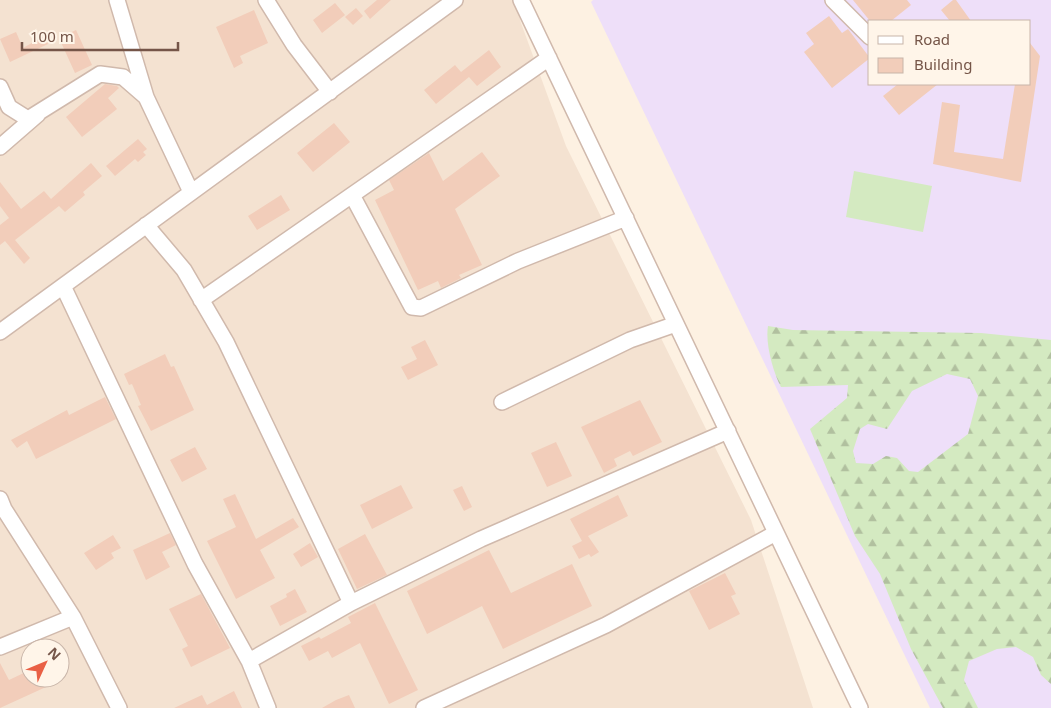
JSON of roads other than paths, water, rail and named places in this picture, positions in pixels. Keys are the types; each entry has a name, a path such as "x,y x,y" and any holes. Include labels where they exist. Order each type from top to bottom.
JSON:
{"street":[{"path":"117,0 146,97 191,192"},
{"path":"266,0 294,45 330,92"},
{"path":"0,332 455,0"},
{"path":"521,0 860,708"},
{"path":"833,0 868,36"},
{"path":"201,300 549,58"},
{"path":"0,87 9,107 28,119 100,74 123,77 146,97"},
{"path":"0,147 41,111"},
{"path":"352,195 412,307 421,308 518,261 626,218"},
{"path":"146,225 184,270 226,342 351,603"},
{"path":"62,286 195,564 249,661 268,708"},
{"path":"502,402 630,340 676,324"},
{"path":"249,661 351,603 481,539 728,431"},
{"path":"1,506 73,617 119,708"},
{"path":"424,708 606,626 776,533"},
{"path":"0,647 73,617"}]}
